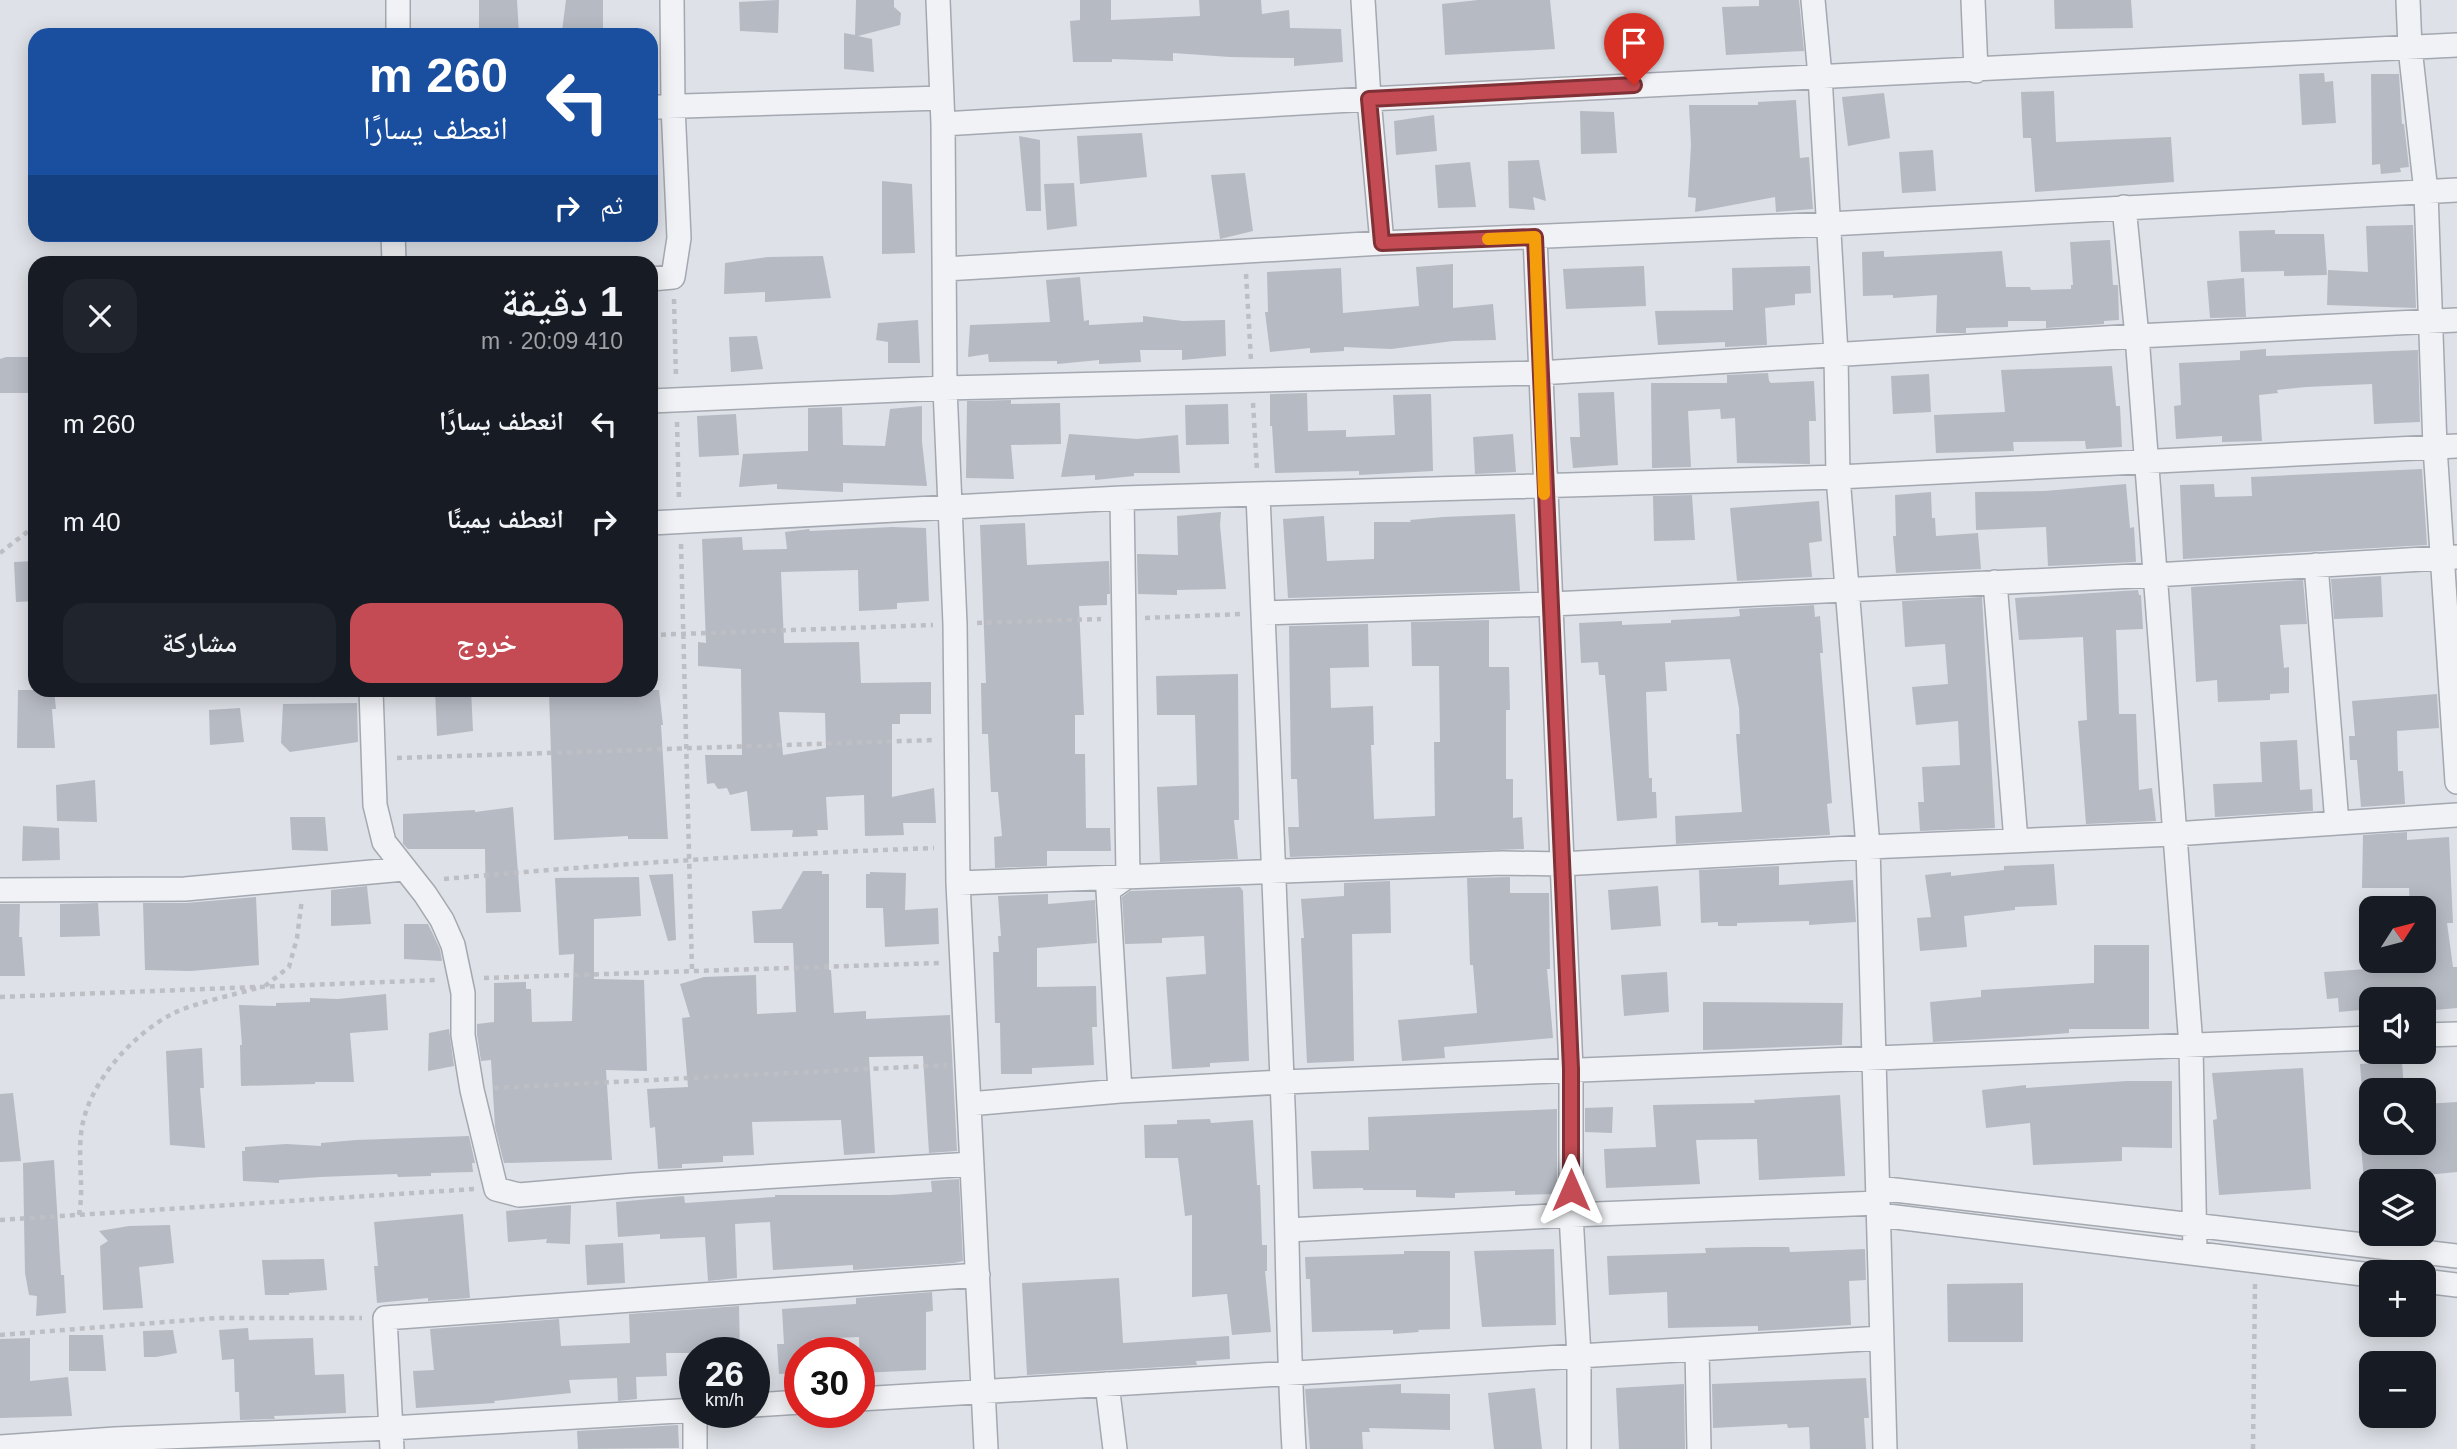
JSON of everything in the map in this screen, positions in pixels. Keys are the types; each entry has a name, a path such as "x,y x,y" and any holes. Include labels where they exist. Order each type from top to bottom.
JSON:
{"street":[{"path":"398,0 398,28"},
{"path":"658,278 673,277 679,238 662,106 672,0"},
{"path":"939,0 945,388 955,624 958,883 986,1449"},
{"path":"1363,0 1382,243"},
{"path":"1813,0 1836,354 1838,477 1868,847 1885,1449"},
{"path":"1973,0 1976,71"},
{"path":"2408,0 2410,48 2426,192 2430,321 2446,447 2457,782"},
{"path":"943,124 1369,99 1820,76 1976,71 2457,45"},
{"path":"662,106 942,97"},
{"path":"945,269 1382,243 2457,190"},
{"path":"2124,207 2137,336 2191,1046 2195,1254"},
{"path":"1535,237 1571,1069 1571,1215 1578,1356 1579,1449"},
{"path":"658,401 945,388 1539,373 2137,336 2457,320"},
{"path":"658,523 1122,498 1838,477 2446,447"},
{"path":"1258,495 1283,1082 1289,1373 1294,1449"},
{"path":"1122,498 1128,876"},
{"path":"1263,613 1552,604 2155,575 2449,557"},
{"path":"2316,565 2337,823"},
{"path":"1995,582 2016,841"},
{"path":"371,697 375,805 384,842 442,920 453,945 463,993 463,1035 472,1090 496,1189 519,1195 634,1185 972,1164"},
{"path":"958,883 1502,863 1561,864 2174,834 2457,815"},
{"path":"0,890 185,889 305,877 410,875"},
{"path":"1120,1091 1108,890 1128,876"},
{"path":"2436,1035 2457,1034"},
{"path":"969,1104 1120,1091 1283,1082 2359,1039"},
{"path":"1878,1202 2195,1254 2359,1274"},
{"path":"1288,1230 1878,1202 2194,1226 2457,1256"},
{"path":"391,1439 384,1318 978,1275"},
{"path":"2436,1282 2457,1285"},
{"path":"875,1398 1882,1338"},
{"path":"1697,1349 1699,1449"},
{"path":"1107,1384 1115,1449"},
{"path":"0,1447 391,1439 679,1412"},
{"path":"695,1428 695,1449"}],"path":[{"path":"680,522 692,970"},
{"path":"0,553 28,531"},
{"path":"658,635 955,624"},
{"path":"375,758 956,739"},
{"path":"410,875 958,848"},
{"path":"79,1215 83,1180 81,1133 86,1112 110,1066 138,1038 174,1013 266,986 289,967 297,938 305,877"},
{"path":"0,997 962,962"},
{"path":"472,1090 967,1064"},
{"path":"0,1220 496,1189"},
{"path":"2253,1449 2255,1261"},
{"path":"0,1335 217,1318 384,1318"}],"building":[{"path":"479,0 517,0 519,28 479,28"},
{"path":"566,0 603,0 603,28 562,28"},
{"path":"779,0 778,33 740,31 739,2"},
{"path":"856,0 894,0 894,7 901,13 900,25 858,36 872,39 874,72 844,69 844,33 855,35"},
{"path":"1080,0 1111,0 1111,20 1200,16 1199,0 1261,0 1262,14 1289,10 1290,28 1341,29 1343,62 1294,66 1294,58 1173,53 1173,61 1112,59 1112,62 1073,62 1070,21 1080,20"},
{"path":"1478,0 1550,0 1555,49 1445,55 1442,4"},
{"path":"1759,0 1799,0 1804,51 1726,55 1722,7 1759,6"},
{"path":"2054,0 2131,0 2133,28 2055,29"},
{"path":"2324,73 2325,82 2333,81 2336,123 2302,125 2299,74"},
{"path":"2371,74 2399,74 2402,124 2409,167 2400,168 2401,172 2381,174 2380,164 2372,165"},
{"path":"2054,91 2056,142 2171,137 2174,182 2035,192 2031,138 2023,138 2021,92"},
{"path":"1884,93 1890,138 1848,146 1842,97"},
{"path":"1796,100 1800,158 1809,157 1813,209 1776,212 1775,197 1695,212 1696,198 1688,197 1691,145 1689,105 1758,105 1758,102"},
{"path":"1580,111 1614,112 1617,153 1581,154"},
{"path":"1434,115 1437,151 1396,155 1394,121"},
{"path":"1142,133 1147,177 1080,184 1077,136"},
{"path":"1019,136 1040,140 1041,211 1026,211"},
{"path":"1933,150 1936,191 1902,193 1899,152"},
{"path":"1539,160 1546,201 1533,197 1535,210 1509,208 1508,161"},
{"path":"1470,162 1476,207 1438,208 1435,165"},
{"path":"1245,173 1253,231 1220,239 1211,175"},
{"path":"882,181 912,184 915,253 882,254"},
{"path":"1074,183 1077,226 1047,230 1044,184"},
{"path":"2413,225 2416,308 2327,305 2328,270 2368,272 2366,226"},
{"path":"2275,230 2275,234 2324,234 2327,275 2284,276 2284,271 2241,272 2239,231"},
{"path":"2110,240 2113,285 2118,285 2119,320 2104,321 2104,324 2046,328 2046,321 2008,321 2008,327 1966,328 1966,333 1936,333 1937,295 1893,298 1893,295 1863,296 1862,252 1884,251 1884,257 2002,251 2006,287 2030,287 2031,290 2071,289 2070,242"},
{"path":"823,256 831,298 765,302 765,292 724,294 725,263 768,257"},
{"path":"1453,264 1453,308 1493,304 1496,340 1453,341 1391,349 1344,347 1344,351 1310,353 1310,348 1270,352 1265,312 1268,312 1267,272 1341,268 1343,313 1419,306 1416,267"},
{"path":"1644,266 1646,306 1566,309 1563,269"},
{"path":"1810,266 1811,293 1795,294 1795,305 1765,308 1767,345 1725,347 1725,342 1658,345 1655,311 1733,310 1732,268"},
{"path":"1080,277 1084,321 1089,320 1089,325 1143,322 1143,316 1183,321 1225,320 1226,356 1182,360 1182,350 1140,350 1141,362 1099,364 1099,360 1057,364 1057,361 989,362 988,354 968,357 970,325 1050,322 1046,280"},
{"path":"2244,278 2246,317 2210,318 2207,281"},
{"path":"918,320 920,363 888,363 888,342 876,340 878,323"},
{"path":"757,336 763,369 731,372 729,337"},
{"path":"2266,349 2266,356 2418,350 2420,422 2374,424 2372,384 2306,387 2259,395 2262,441 2222,442 2222,436 2176,439 2174,406 2181,405 2179,363 2240,360 2240,351"},
{"path":"28,357 28,393 0,393 0,359"},
{"path":"2112,366 2116,406 2120,406 2122,447 2086,449 2085,441 2013,442 2014,451 1936,453 1934,415 2005,412 2001,370"},
{"path":"1768,373 1771,383 1814,381 1816,421 1809,421 1810,464 1737,463 1735,418 1721,419 1720,409 1688,411 1691,467 1652,468 1651,383 1727,383 1727,375"},
{"path":"1929,374 1931,412 1893,414 1891,376"},
{"path":"1614,392 1618,465 1573,468 1570,437 1580,437 1578,393"},
{"path":"1307,393 1308,431 1346,430 1346,437 1395,435 1393,395 1431,394 1433,471 1359,475 1359,471 1275,473 1270,394"},
{"path":"1011,400 1011,404 1060,403 1061,444 1011,445 1014,479 966,478 967,401"},
{"path":"1228,404 1229,444 1186,445 1185,405"},
{"path":"922,406 922,442 927,486 843,483 843,492 777,489 777,484 739,487 743,454 808,451 808,408 842,407 843,445 885,446 890,409"},
{"path":"736,414 739,455 699,457 697,416"},
{"path":"1069,434 1137,439 1178,435 1180,473 1134,473 1134,476 1095,480 1095,475 1061,477"},
{"path":"1513,434 1516,472 1475,474 1473,437"},
{"path":"2422,469 2427,545 2183,559 2180,485 2214,484 2215,497 2252,496 2251,477"},
{"path":"2126,484 2130,528 2134,527 2136,562 2048,566 2046,527 1976,530 1975,492 2045,491"},
{"path":"1931,492 1936,536 1978,533 1981,569 1896,573 1893,536 1896,536 1895,495"},
{"path":"1692,495 1695,540 1654,541 1653,496"},
{"path":"1819,501 1822,541 1809,543 1812,577 1737,581 1730,508"},
{"path":"1221,512 1226,589 1177,590 1177,595 1138,594 1137,554 1178,555 1177,516"},
{"path":"1515,514 1520,591 1288,598 1283,519 1324,516 1327,561 1374,559 1374,522"},
{"path":"1025,523 1027,565 1109,561 1110,594 1107,594 1107,605 1079,606 1084,715 1075,715 1075,754 1085,754 1086,828 1110,828 1111,851 1047,851 1047,866 995,868 994,837 1002,836 998,792 991,792 988,734 982,734 981,683 986,683 980,525"},
{"path":"926,528 929,601 897,603 897,609 859,611 858,570 781,572 784,643 859,642 861,683 931,682 931,714 900,714 900,724 892,724 892,797 934,788 936,823 903,823 904,835 865,836 864,795 826,797 828,830 817,830 818,836 792,837 793,830 751,831 747,791 730,795 727,788 718,789 714,783 707,784 705,755 742,755 741,669 698,666 698,642 706,643 702,539 742,537 743,550 787,549 785,532","holes":["779,712 825,713 826,748 783,755"]},
{"path":"28,561 28,601 16,602 14,562"},
{"path":"2381,576 2383,617 2334,619 2331,579"},
{"path":"2303,580 2307,624 2280,625 2284,668 2289,667 2289,693 2270,694 2270,700 2218,702 2217,680 2196,682 2191,587"},
{"path":"2138,590 2141,595 2143,629 2116,630 2119,714 2136,714 2139,790 2152,788 2156,821 2086,824 2078,721 2087,720 2083,637 2019,640 2015,598"},
{"path":"1982,597 1995,828 1920,831 1918,802 1924,802 1922,767 1960,765 1958,721 1916,725 1912,687 1948,684 1945,644 1905,647 1902,601"},
{"path":"1814,605 1815,617 1820,616 1823,653 1820,653 1832,803 1827,804 1830,835 1676,844 1675,816 1742,812 1736,734 1740,734 1739,708 1730,659 1665,662 1667,691 1646,692 1649,778 1652,778 1652,792 1656,792 1657,818 1617,821 1605,675 1599,675 1598,662 1581,663 1579,623 1671,623 1671,620 1740,616 1739,609"},
{"path":"1489,620 1489,667 1509,667 1510,710 1506,710 1506,779 1513,779 1513,818 1522,817 1524,849 1290,857 1288,827 1299,827 1297,779 1291,779 1289,626 1368,624 1369,667 1330,668 1331,708 1373,706 1374,745 1371,745 1374,819 1435,816 1434,742 1440,742 1439,666 1412,666 1411,622"},
{"path":"1238,674 1239,820 1234,820 1238,859 1160,862 1157,787 1197,785 1195,715 1157,715 1156,676"},
{"path":"18,690 28,690 28,697 55,697 56,709 52,709 55,748 17,748"},
{"path":"659,690 668,839 628,839 628,836 554,840 549,697 658,697"},
{"path":"2437,694 2439,728 2397,731 2398,771 2403,771 2405,804 2361,807 2357,760 2350,760 2349,736 2355,736 2352,701"},
{"path":"435,697 471,697 473,731 437,736"},
{"path":"357,703 358,742 290,752 281,743 283,704"},
{"path":"240,708 244,742 210,745 209,710"},
{"path":"2297,740 2300,790 2312,789 2313,811 2215,817 2213,784 2262,782 2260,742"},
{"path":"95,780 97,822 57,821 56,785"},
{"path":"513,807 521,912 486,913 485,849 408,849 403,844 403,814 475,812"},
{"path":"290,817 325,817 328,851 292,850"},
{"path":"23,826 59,828 60,860 22,861"},
{"path":"2407,832 2407,840 2449,837 2453,923 2447,923 2453,967 2457,967 2457,1008 2436,1010 2436,987 2359,987 2359,1010 2339,1012 2338,998 2327,999 2324,972 2359,970 2359,973 2436,973 2436,896 2409,896 2409,888 2362,888 2363,835"},
{"path":"2054,864 2057,905 2015,907 2015,910 1964,916 1967,947 1920,951 1917,918 1931,917 1925,875 1951,872 1951,876 2004,870 2004,866"},
{"path":"1779,866 1779,885 1853,880 1856,922 1809,925 1809,921 1737,923 1737,926 1718,926 1718,922 1701,923 1699,870"},
{"path":"803,871 822,871 822,874 829,874 829,970 834,1013 866,1011 866,1019 950,1015 957,1151 929,1153 923,1056 869,1057 875,1153 844,1155 841,1120 752,1122 754,1155 723,1156 723,1162 682,1164 682,1168 658,1169 655,1127 650,1128 647,1089 688,1087 682,1018 690,1017 680,984 704,977 756,975 757,1014 796,1012 793,943 754,943 752,911 781,909"},
{"path":"906,873 905,910 938,908 939,944 885,947 883,908 866,908 866,874"},
{"path":"673,874 676,940 668,941 649,875"},
{"path":"639,877 641,916 594,919 594,979 644,980 647,1071 606,1070 612,1160 504,1163 495,1127 491,1060 481,1061 477,1034 477,1024 494,1022 494,983 526,982 526,989 531,989 532,1022 572,1021 574,954 559,955 555,878"},
{"path":"1510,877 1510,893 1549,893 1550,969 1547,969 1553,1038 1444,1047 1445,1058 1402,1061 1398,1020 1477,1013 1473,965 1470,965 1467,878"},
{"path":"1390,881 1391,933 1352,934 1354,1061 1307,1063 1301,899 1344,896 1344,883"},
{"path":"367,886 371,924 331,926 331,890"},
{"path":"1658,886 1661,926 1611,930 1608,890"},
{"path":"1240,887 1243,891 1249,1061 1172,1069 1166,977 1206,974 1204,936 1162,938 1162,943 1125,944 1122,897 1130,891"},
{"path":"1048,894 1048,904 1095,900 1097,943 1037,948 1037,987 1096,986 1097,1027 1092,1027 1094,1065 1032,1068 1032,1074 1001,1074 1000,1023 995,1023 993,952 999,952 998,936 1001,936 998,896"},
{"path":"256,897 259,965 191,971 145,970 143,903 186,903"},
{"path":"98,903 100,936 60,937 60,904"},
{"path":"0,904 20,904 19,937 22,937 25,976 0,976"},
{"path":"404,924 428,924 440,949 442,961 404,959"},
{"path":"2094,945 2149,945 2149,1029 2069,1029 2069,1033 1933,1042 1930,1002 1981,997 1981,990 2094,983"},
{"path":"1667,972 1669,1012 1624,1016 1621,975"},
{"path":"386,994 388,1030 350,1033 354,1082 241,1086 239,1005 276,1006 276,1003 310,1002 310,998 338,999"},
{"path":"1703,1002 1843,1003 1842,1045 1703,1050"},
{"path":"449,1029 454,1066 428,1071 429,1033"},
{"path":"202,1048 204,1088 200,1088 205,1148 170,1145 166,1051"},
{"path":"2360,1064 2402,1064 2403,1078 2361,1078"},
{"path":"2303,1068 2311,1189 2219,1195 2213,1120 2217,1119 2212,1073"},
{"path":"2127,1081 2172,1081 2172,1148 2122,1147 2122,1161 2033,1165 2030,1123 1986,1128 1982,1090 2026,1085 2026,1088"},
{"path":"13,1093 21,1161 0,1162 0,1094"},
{"path":"1840,1095 1845,1176 1759,1180 1757,1139 1696,1140 1700,1184 1606,1188 1604,1149 1656,1147 1653,1105 1755,1103 1754,1100"},
{"path":"2457,1102 2457,1172 2436,1174 2436,1169 2363,1169 2362,1155 2436,1155 2436,1103"},
{"path":"1613,1107 1612,1133 1585,1132 1585,1108"},
{"path":"1557,1109 1557,1194 1515,1195 1515,1191 1455,1193 1455,1198 1416,1197 1416,1190 1313,1189 1311,1151 1369,1150 1368,1117"},
{"path":"1210,1119 1211,1123 1253,1120 1257,1185 1260,1185 1262,1245 1267,1245 1265,1271 1271,1332 1232,1335 1227,1294 1192,1297 1192,1215 1185,1216 1178,1158 1145,1158 1144,1125"},
{"path":"469,1136 475,1163 472,1163 473,1172 431,1173 431,1176 398,1177 397,1174 320,1177 279,1180 279,1183 243,1181 242,1151 245,1151 245,1147 286,1144 321,1146 321,1143 356,1140"},
{"path":"54,1160 66,1313 36,1316 37,1296 29,1295 25,1273 23,1163"},
{"path":"959,1179 963,1261 954,1263 853,1270 853,1265 773,1270 770,1222 735,1224 737,1278 708,1281 705,1237 660,1239 660,1234 618,1237 616,1202 684,1196 685,1203 775,1195 891,1195 932,1192 931,1181"},
{"path":"571,1205 570,1244 546,1243 547,1239 508,1242 506,1211"},
{"path":"463,1214 470,1298 428,1301 428,1298 377,1303 374,1266 378,1266 374,1222"},
{"path":"170,1225 174,1263 139,1267 143,1308 103,1310 100,1246 108,1241 99,1231 129,1226"},
{"path":"623,1243 625,1283 587,1285 585,1245"},
{"path":"1789,1247 1790,1252 1865,1249 1866,1280 1849,1281 1851,1325 1758,1331 1758,1326 1668,1328 1667,1292 1609,1295 1607,1256 1706,1253 1705,1248"},
{"path":"1554,1249 1556,1325 1482,1327 1474,1251"},
{"path":"1404,1251 1450,1251 1450,1329 1393,1334 1393,1330 1312,1332 1310,1279 1306,1279 1305,1257 1404,1254"},
{"path":"324,1259 327,1290 265,1295 262,1260"},
{"path":"1119,1278 1123,1343 1229,1336 1230,1359 1196,1361 1197,1365 1027,1375 1022,1283"},
{"path":"2023,1283 2023,1342 1948,1342 1947,1284"},
{"path":"932,1292 933,1311 926,1312 926,1370 875,1372 875,1337 784,1337 784,1344 782,1309 856,1304 856,1298"},
{"path":"739,1306 740,1337 679,1337 679,1353 666,1353 667,1376 636,1377 637,1399 618,1401 617,1378 569,1380 571,1393 494,1401 495,1403 416,1408 413,1371 434,1370 430,1329 559,1319 561,1346 630,1343 629,1314"},
{"path":"248,1328 249,1340 313,1338 315,1375 344,1374 346,1413 240,1420 239,1392 235,1392 234,1359 222,1360 219,1330"},
{"path":"173,1330 177,1353 144,1357 143,1331"},
{"path":"69,1335 103,1335 106,1371 69,1371"},
{"path":"30,1338 30,1381 68,1377 72,1416 0,1418 0,1339"},
{"path":"777,1344 784,1344 784,1374 779,1374"},
{"path":"1866,1378 1869,1418 1864,1418 1866,1449 1810,1449 1809,1427 1788,1428 1787,1424 1713,1428 1712,1384"},
{"path":"1401,1384 1401,1393 1450,1394 1450,1430 1369,1428 1370,1432 1362,1432 1363,1449 1310,1449 1305,1389"},
{"path":"1684,1384 1685,1449 1619,1449 1616,1388"},
{"path":"1535,1388 1542,1449 1494,1449 1488,1393"},
{"path":"678,1425 679,1448 578,1449 577,1431"}],"slow traffic":[{"path":"1488,239 1535,237 1544,494"}],"route":[{"path":"1571,1190 1571,1069 1535,237 1382,243 1369,99 1634,85"}]}
